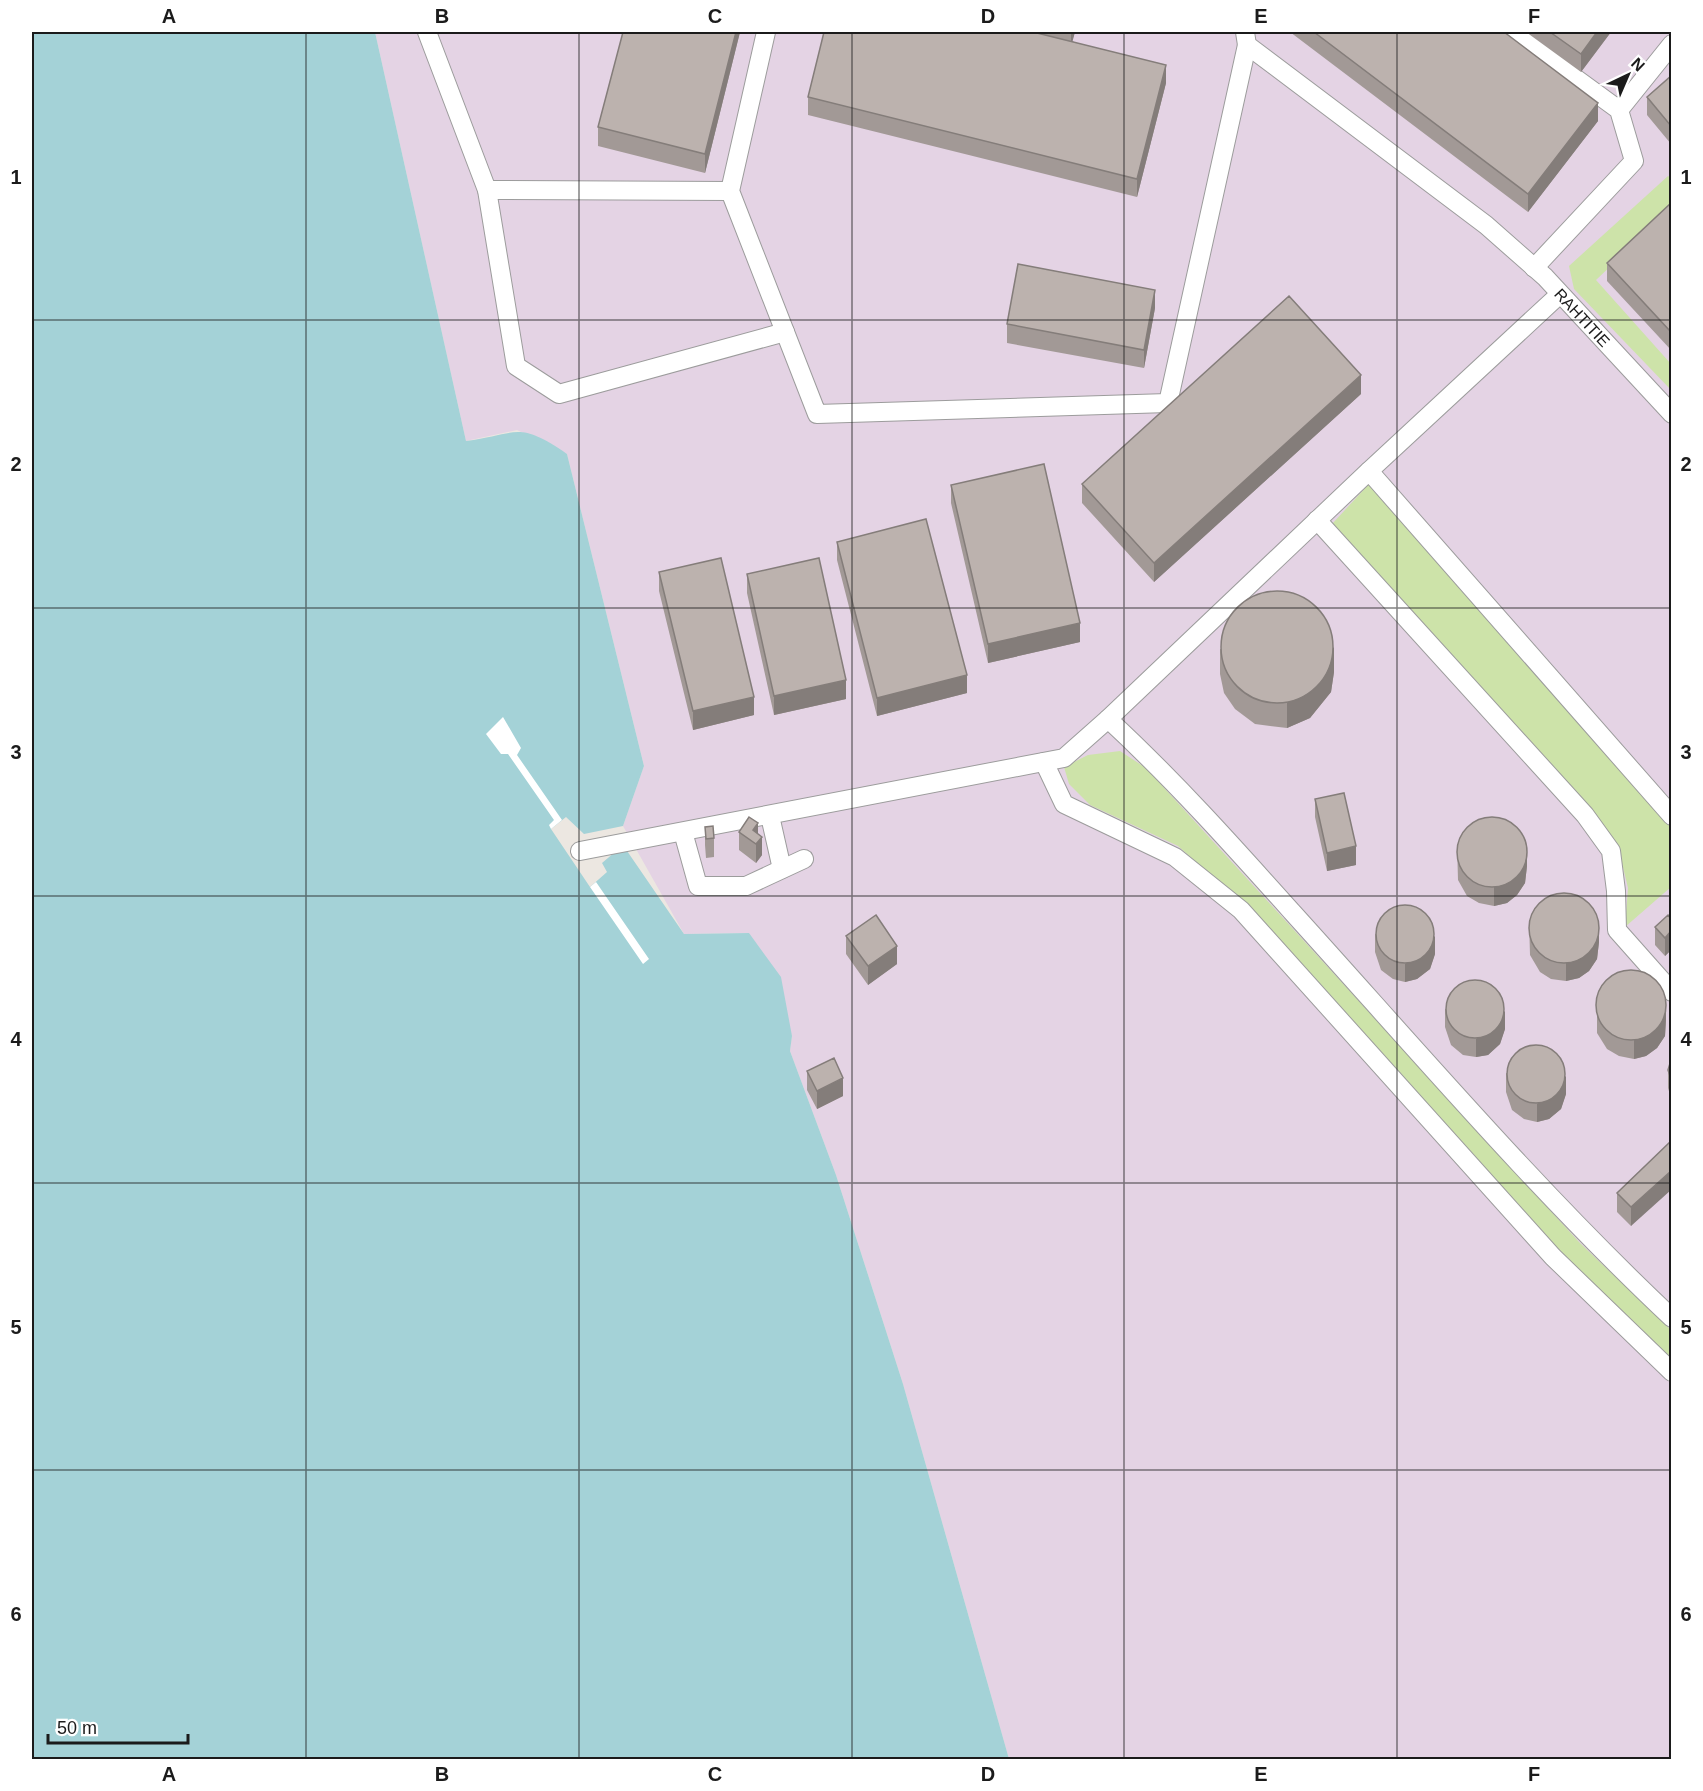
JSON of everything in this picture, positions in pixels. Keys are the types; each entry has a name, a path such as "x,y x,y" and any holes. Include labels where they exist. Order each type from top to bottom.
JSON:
{"street":[{"path":"427,32 487,190 516,366 559,394 785,332"},
{"path":"766,32 730,191 818,414 1168,403 1246,38"},
{"path":"1512,32 1618,110 1634,161 1534,268"},
{"name":"RAHTITIE","path":"1246,38 1486,225 1560,294 1671,414"},
{"path":"1618,110 1671,44"},
{"path":"487,190 730,191"},
{"path":"579,851 1064,758 1560,294"},
{"path":"1369,471 1671,816"},
{"path":"1317,520 1585,815 1611,851 1616,891 1617,930 1671,992"},
{"path":"1108,719 1195,804 1478,1117 1622,1271 1671,1318"},
{"path":"1044,762 1064,804 1175,857 1241,910 1553,1257 1671,1372"},
{"path":"770,816 782,869"},
{"path":"682,832 698,886 746,886 804,859"}],"shaded area":[{"path":"375,32 1671,32 1671,1759 1009,1759 903,1384 836,1175 790,1051 792,1036 749,933 684,934 623,826 644,766 567,454 517,430 466,441"}],"green space":[{"path":"1668,176 1671,178 1671,209 1596,280 1671,364 1671,390 1574,289 1569,266"},
{"path":"1369,484 1671,824 1671,887 1625,927 1628,888 1619,851 1332,524"},
{"path":"1120,751 1146,768 1580,1243 1671,1330 1671,1360 1560,1254 1242,903 1178,846 1090,805 1069,784 1064,767 1088,755"}],"water":[{"path":"32,32 375,32 466,441 508,433 527,433 550,443 567,454 644,766 623,826 584,834 566,817 551,829 590,887 607,872 602,863 615,852 625,848 684,934 749,933 781,977 792,1036 790,1051 836,1175 903,1384 1009,1759 32,1760"}],"pier":[{"path":"503,717 521,748 517,755 562,820 551,829 549,825 554,820 508,754 501,754 486,734"},
{"path":"596,882 649,959 643,964 590,887"}],"building":[{"path":"623,32 736,32 705,154 598,127"},
{"path":"824,32 1033,32 1166,65 1137,179 808,97"},
{"path":"1314,32 1504,32 1598,103 1528,194"},
{"path":"1550,32 1597,32 1581,54"},
{"path":"1671,76 1671,126 1647,97"},
{"path":"1671,203 1671,332 1607,263"},
{"path":"1018,264 1155,290 1144,350 1007,324"},
{"path":"1289,296 1361,375 1154,563 1082,484"},
{"path":"1044,464 1080,623 988,644 951,485"},
{"path":"926,519 967,675 877,698 837,542"},
{"path":"721,558 754,697 693,711 659,572"},
{"path":"819,558 846,680 774,696 747,574"},
{"path":"1277,591 1298,595 1317,607 1329,626 1333,647 1329,668 1317,687 1298,699 1277,703 1256,699 1237,687 1225,668 1221,647 1225,626 1237,607 1256,595"},
{"path":"1344,793 1356,846 1327,853 1315,799"},
{"path":"749,817 758,823 753,830 762,837 756,844 739,832"},
{"path":"1492,817 1505,820 1517,827 1524,839 1527,852 1524,865 1517,877 1505,884 1492,887 1479,884 1467,877 1460,865 1457,852 1460,839 1467,827 1479,820"},
{"path":"713,826 714,838 706,839 705,827"},
{"path":"1564,893 1577,896 1589,903 1596,915 1599,928 1596,941 1589,953 1577,960 1564,963 1551,960 1539,953 1532,941 1529,928 1532,915 1539,903 1551,896"},
{"path":"1399,905 1411,905 1426,913 1434,928 1434,940 1426,955 1411,963 1399,963 1384,955 1376,940 1376,928 1384,913"},
{"path":"876,915 897,946 868,966 846,936"},
{"path":"1668,915 1671,919 1671,931 1665,938 1655,927"},
{"path":"1631,970 1644,973 1656,980 1663,992 1666,1005 1663,1018 1656,1030 1644,1037 1631,1040 1618,1037 1606,1030 1599,1018 1596,1005 1599,992 1606,980 1618,973"},
{"path":"1469,980 1481,980 1496,988 1504,1003 1504,1015 1496,1030 1481,1038 1469,1038 1454,1030 1446,1015 1446,1003 1454,988"},
{"path":"1530,1045 1542,1045 1557,1053 1565,1068 1565,1080 1557,1095 1542,1103 1530,1103 1515,1095 1507,1080 1507,1068 1515,1053"},
{"path":"834,1058 843,1078 817,1091 807,1071"},
{"path":"1671,1060 1671,1079 1668,1070"},
{"path":"1671,1141 1671,1171 1631,1207 1617,1193"}]}
